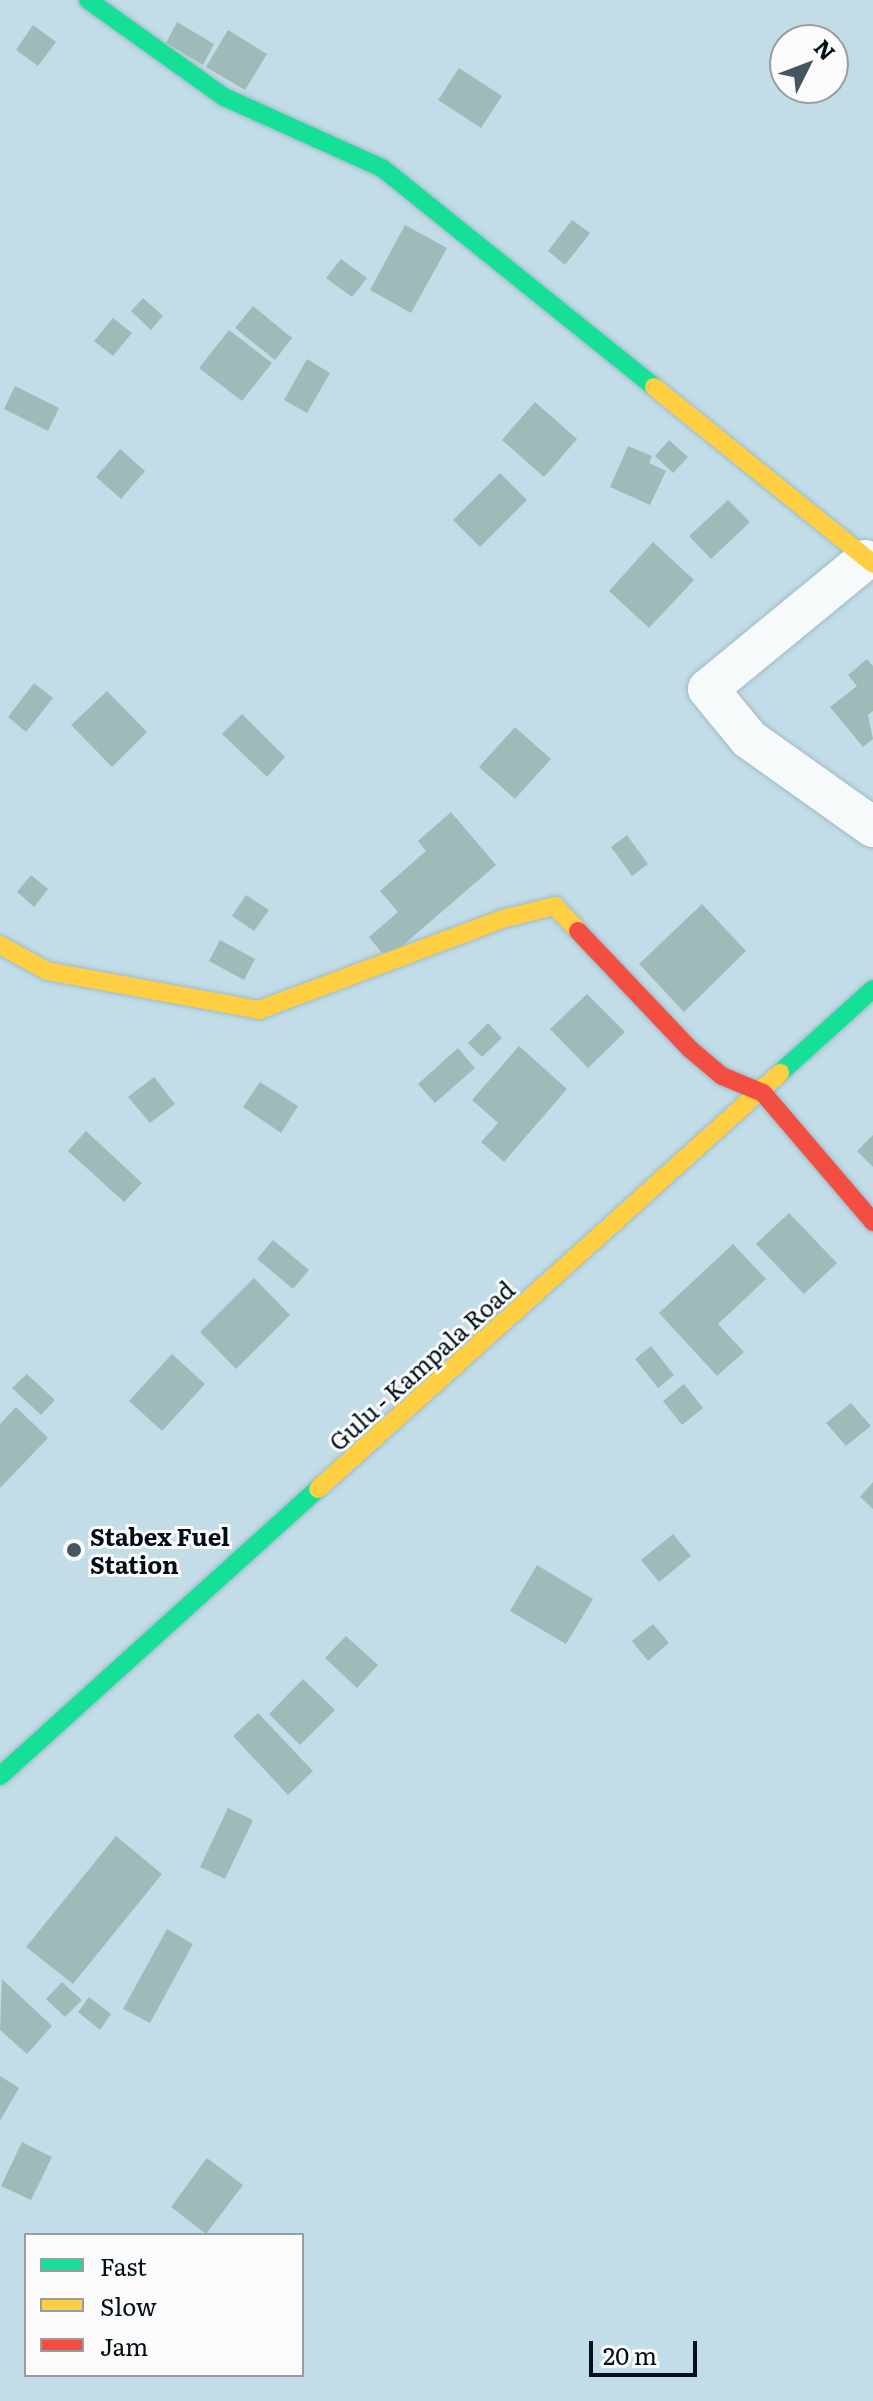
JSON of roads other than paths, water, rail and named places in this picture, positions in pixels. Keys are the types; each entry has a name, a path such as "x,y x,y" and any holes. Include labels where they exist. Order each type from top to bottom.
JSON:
{"street":[{"path":"88,0 224,97 382,168 869,562 708,689 749,739 873,827"},
{"path":"0,945 47,971 259,1010 502,919 555,906 582,929 621,981 690,1049 722,1076 763,1093 873,1222"},
{"name":"Gulu - Kampala Road","path":"0,1776 763,1093 873,989"}],"place":[{"name":"Stabex Fuel Station","path":"74,1550"}]}
